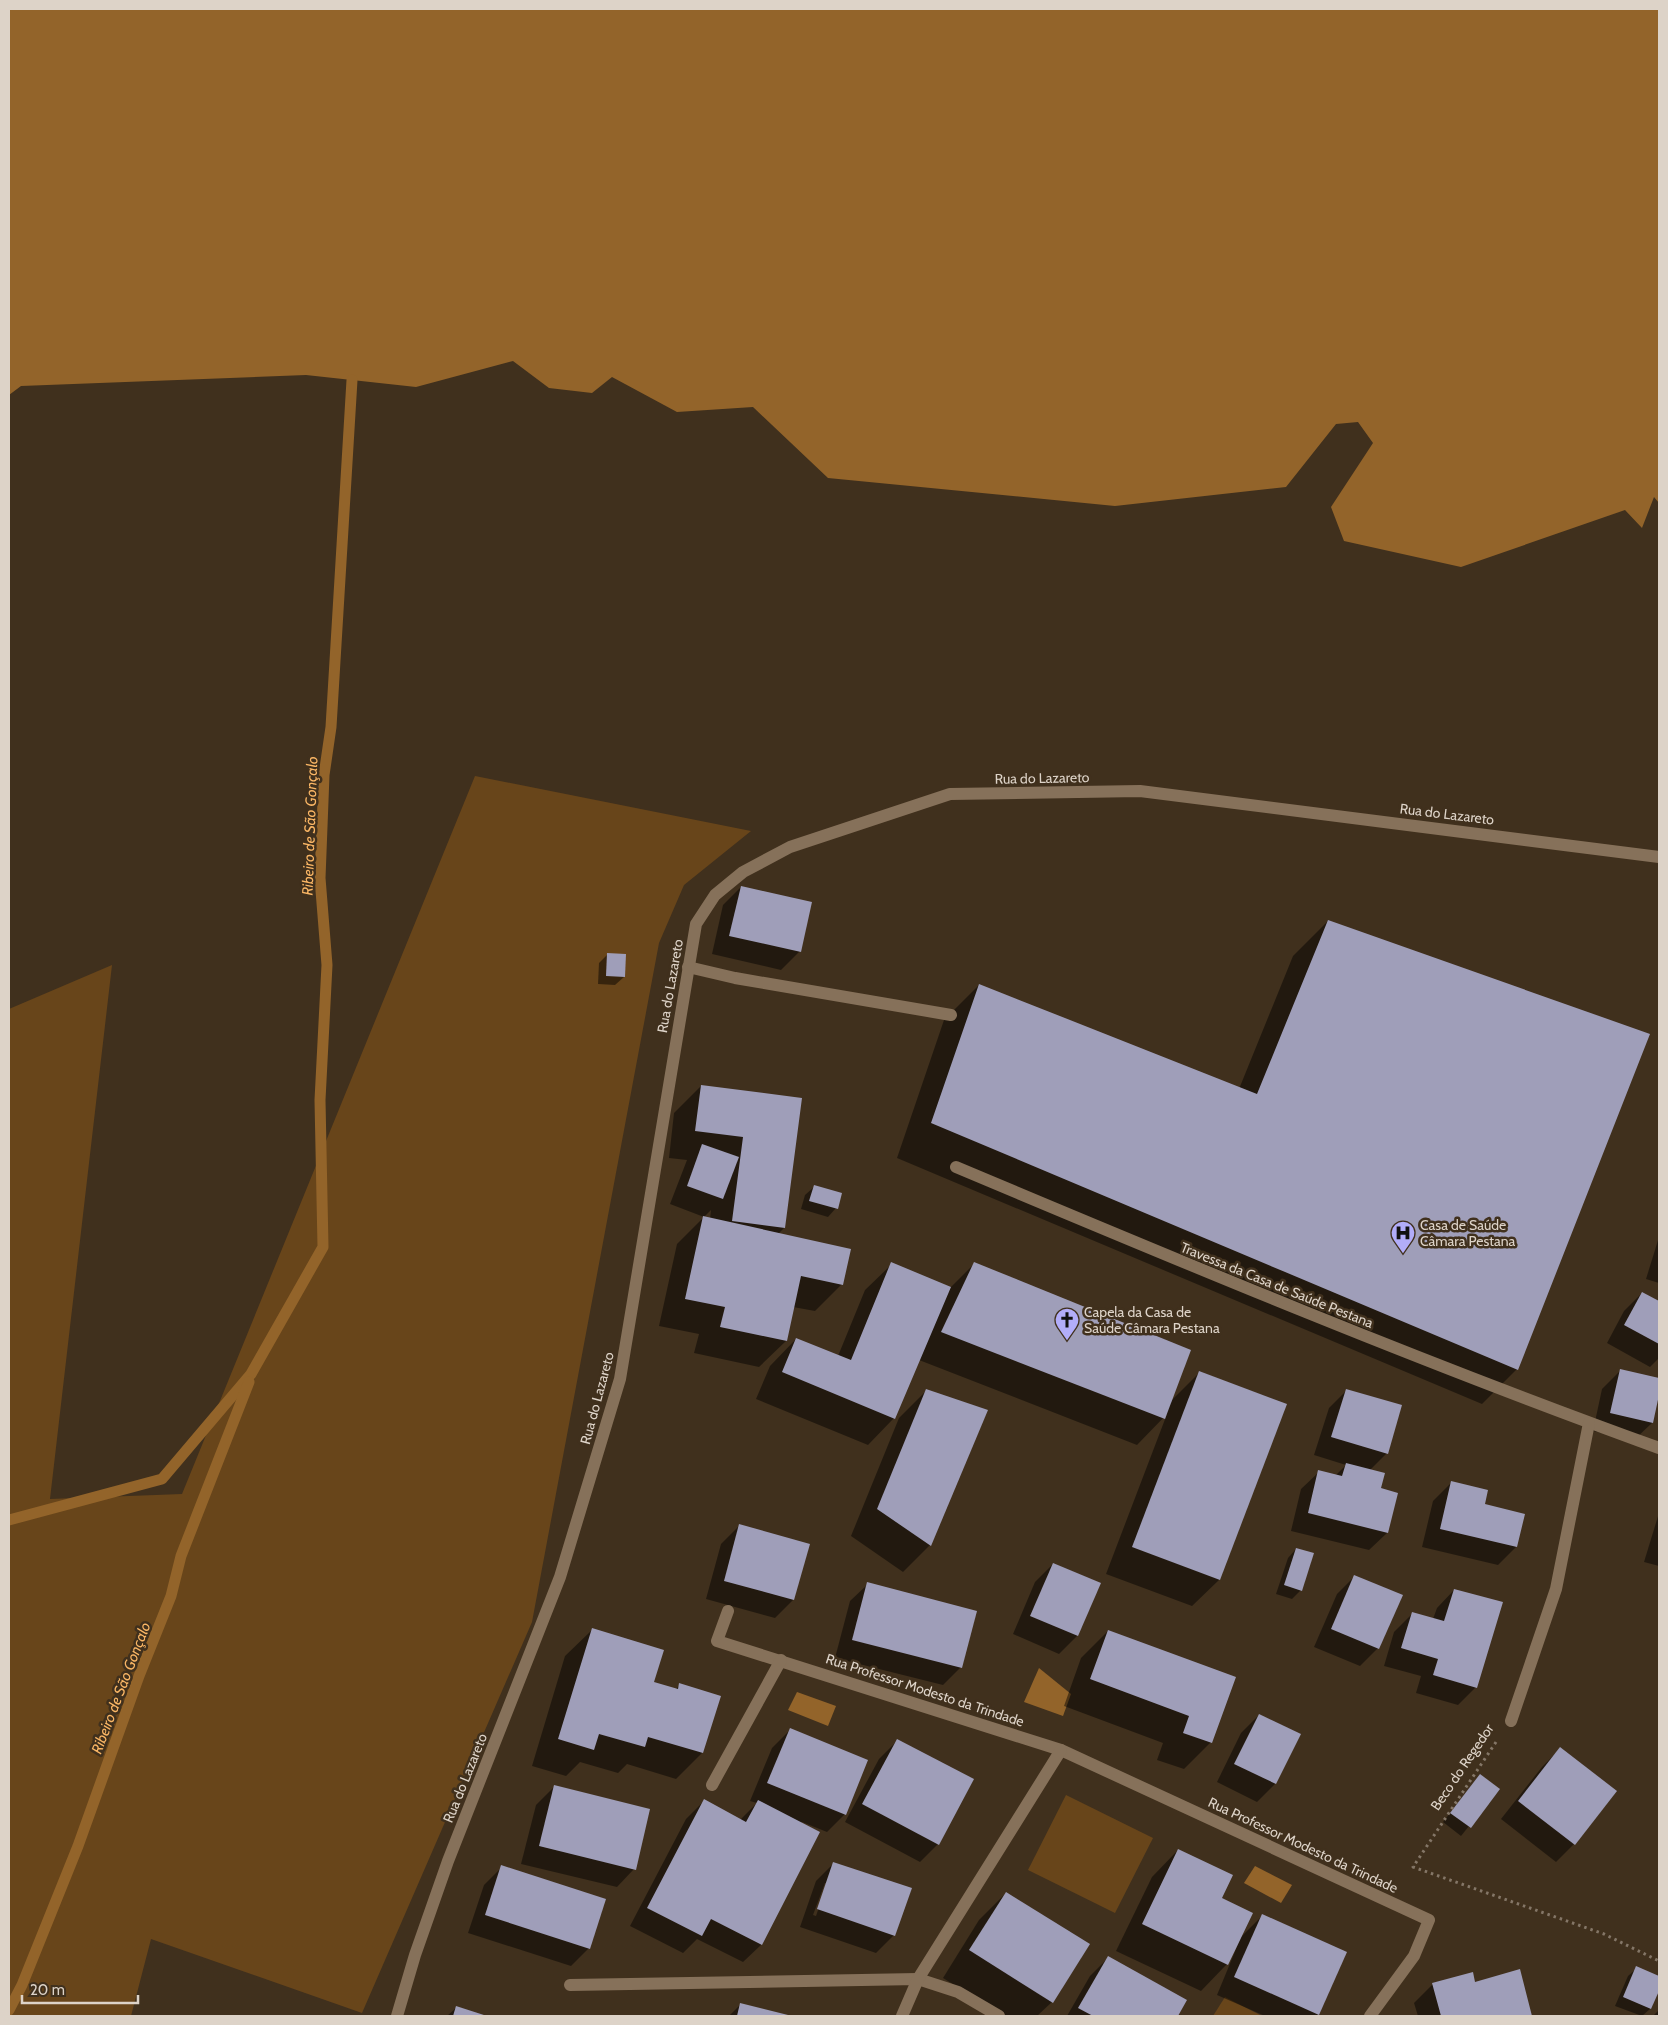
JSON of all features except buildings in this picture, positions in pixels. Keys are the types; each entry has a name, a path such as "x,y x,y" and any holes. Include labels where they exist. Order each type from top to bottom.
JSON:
{"street":[{"name":"Rua do Lazareto","path":"397,2016 415,1955 448,1861 560,1577 620,1379 696,924 715,894 743,872 790,847 950,794 1140,791 1659,857"},
{"path":"688,967 735,978 951,1015"},
{"name":"Travessa da Casa de Saúde Pestana","path":"956,1167 1253,1293 1548,1409 1659,1448"},
{"name":"Beco do Regedor","path":"1511,1721 1556,1589 1589,1422"},
{"name":"Rua Professor Modesto da Trindade","path":"728,1611 717,1641 1061,1750 1429,1920 1414,1956 1370,2016"},
{"path":"712,1785 780,1660"},
{"path":"902,2016 918,1979 1061,1750"},
{"path":"570,1985 918,1979 958,1992 999,2016"}],"path":[{"name":"Beco do Regedor","path":"1511,1721 1413,1867 1604,1934 1659,1961"}],"shaded area":[{"path":"9,9 1659,9 1659,503 1654,497 1642,528 1625,510 1461,567 1344,541 1331,507 1373,443 1358,422 1336,424 1286,487 1115,506 828,478 753,407 677,412 612,377 592,393 549,388 513,361 416,387 306,375 21,386 9,395"},
{"path":"475,776 751,831 684,885 659,943 532,1622 362,2013 151,1939 131,2016 9,2016 9,1009 112,965 50,1499 182,1494"},
{"path":"1039,1668 1071,1694 1063,1716 1024,1702"},
{"path":"797,1692 836,1706 828,1726 788,1710"},
{"path":"1066,1795 1153,1838 1115,1913 1028,1870"},
{"path":"1255,1866 1292,1885 1281,1903 1244,1883"},
{"path":"1225,1997 1262,2016 1213,2016"}],"waterway":[{"name":"Ribeiro de São Gonçalo","path":"9,1520 162,1479 251,1374 323,1247 320,1100 327,965 320,878 324,775 331,727 352,380"},
{"name":"Ribeiro de São Gonçalo","path":"9,2010 22,1985 78,1846 139,1676 171,1596 181,1556 249,1382"}],"place":[{"name":"Casa de Saúde Câmara Pestana","path":"1403,1254"},
{"name":"Capela da Casa de Saúde Câmara Pestana","path":"1067,1341"}]}
